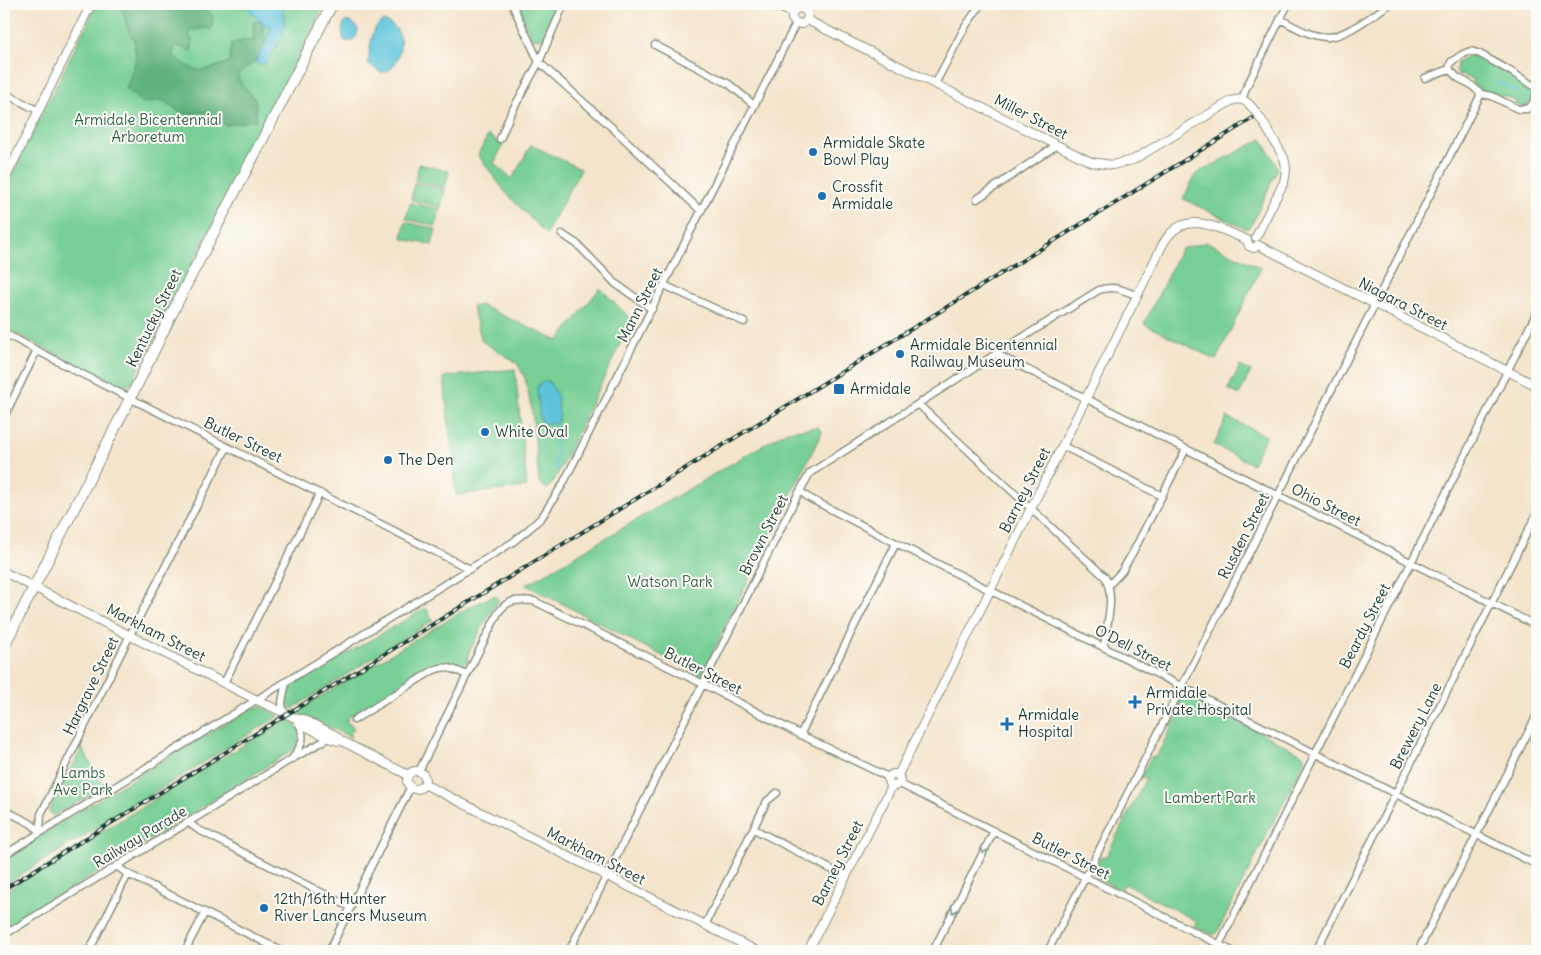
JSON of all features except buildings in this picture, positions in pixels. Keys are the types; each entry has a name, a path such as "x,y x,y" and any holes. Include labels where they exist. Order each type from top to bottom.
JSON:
{"main road":[{"name":"Kentucky Street","path":"4,646 131,398 182,293 332,4"}],"street":[{"path":"4,181 91,4"},
{"path":"512,4 539,62 701,211"},
{"path":"500,139 510,115 539,62 564,4"},
{"path":"773,4 792,13"},
{"path":"935,84 965,27 981,4"},
{"path":"1258,245 1256,237 1284,182 1286,166 1284,158 1256,112 1242,100 1246,88 1288,4"},
{"path":"1280,19 1308,33 1328,36 1341,33 1390,4"},
{"path":"805,6 808,14 807,20 802,24 796,23 792,19 792,13 797,8 805,6"},
{"name":"Miller Street","path":"807,20 1090,162 1112,165 1123,164 1142,156 1231,100 1242,100"},
{"name":"Mann Street","path":"4,854 513,542 542,516 563,484 796,23"},
{"path":"655,45 729,84 754,105"},
{"path":"1449,70 1451,62 1463,54 1471,52 1480,54 1537,88"},
{"path":"1425,78 1449,70"},
{"path":"1449,70 1481,94 1492,96 1518,109 1527,109 1531,106 1537,95"},
{"path":"4,93 39,111"},
{"name":"Rusden Street","path":"1048,951 1481,94"},
{"path":"977,200 1057,145"},
{"name":"Niagara Street","path":"1184,225 1203,223 1247,240 1249,246 1254,248 1258,245 1537,386"},
{"name":"Barney Street","path":"898,775 1162,246 1171,232 1184,225"},
{"path":"562,234 578,244 616,284 652,309"},
{"path":"1247,240 1251,236 1256,237"},
{"path":"664,285 744,322"},
{"name":"Brown Street","path":"569,951 810,473 1099,290 1109,287 1121,289 1138,296"},
{"name":"Beardy Street","path":"1217,948 1537,312"},
{"name":"Butler Street","path":"4,333 470,569"},
{"path":"4,416 37,350"},
{"name":"Ohio Street","path":"996,354 1537,626"},
{"path":"918,404 1100,571 1109,585 1111,595 1104,647"},
{"path":"1062,446 1162,496"},
{"name":"Hargrave Street","path":"40,831 41,814 130,635 227,447"},
{"path":"1109,585 1122,571 1186,449"},
{"name":"O'Dell Street","path":"800,491 809,498 896,543 1537,865"},
{"path":"224,683 320,494"},
{"name":"Brewery Lane","path":"1316,951 1537,513"},
{"path":"800,735 896,543"},
{"name":"Markham Street","path":"4,572 283,712 329,738 342,742"},
{"name":"Butler Street","path":"466,675 503,605 517,600 534,601 703,684 800,735 888,777"},
{"path":"354,720 441,666 466,675 419,771"},
{"path":"283,712 282,702 286,682"},
{"path":"1418,951 1537,715"},
{"name":"Markham Street","path":"298,721 303,719 342,742 408,775"},
{"name":"Railway Parade","path":"290,760 303,742 303,732 298,721"},
{"name":"Railway Parade","path":"4,935 329,738"},
{"path":"414,771 419,771 425,778 424,784 417,789 410,788 406,782 408,775 414,771"},
{"path":"894,774 898,775 901,781 896,785 888,783 888,777 894,774"},
{"name":"Markham Street","path":"424,784 757,951"},
{"name":"Butler Street","path":"896,785 1086,877 1217,948 1232,951"},
{"name":"Barney Street","path":"808,951 896,785"},
{"path":"328,951 410,788"},
{"path":"705,925 767,801 777,793"},
{"path":"4,810 30,823 40,831"},
{"path":"188,822 197,829 350,907"},
{"path":"754,829 846,877"},
{"path":"933,951 994,831"},
{"path":"116,866 128,874 282,951"},
{"path":"89,951 128,874"},
{"path":"185,951 205,912"}],"green space":[{"name":"Armidale Bicentennial Arboretum","path":"97,4 325,4 131,384 124,387 4,328 4,190"},
{"path":"121,4 202,4 213,17 212,28 193,30 189,36 193,41 191,51 175,45 173,55 188,66 200,70 229,62 232,43 248,40 254,41 253,22 261,21 264,31 264,47 252,64 237,75 242,85 256,100 256,120 225,125 204,112 183,114 162,100 142,103 126,89 136,59 134,39 129,33"},
{"path":"515,4 559,4 543,39 532,38"},
{"path":"1469,55 1477,55 1487,61 1487,63 1506,73 1507,71 1533,89 1530,103 1527,106 1518,106 1515,104 1516,101 1502,95 1501,97 1495,93 1484,92 1472,83 1473,80 1461,74 1459,76 1456,71 1457,63"},
{"path":"488,135 503,145 494,163 512,179 531,145 581,169 546,234 506,193 478,155"},
{"path":"1262,139 1278,168 1251,226 1246,229 1183,199 1196,174"},
{"path":"419,164 449,171 445,188 415,181"},
{"path":"414,183 445,190 441,207 411,200"},
{"path":"410,203 440,209 436,226 406,219"},
{"path":"405,222 436,229 432,245 402,239"},
{"path":"1207,242 1261,268 1216,360 1144,324 1181,249"},
{"path":"600,288 632,320 554,481 547,489 539,482 532,411 525,378 517,363 482,341 472,307 480,305 558,341"},
{"path":"1240,366 1251,371 1239,395 1228,389"},
{"name":"White Oval","path":"515,369 527,487 456,495 444,377"},
{"path":"1227,417 1266,436 1252,464 1214,445"},
{"name":"Watson Park","path":"818,427 822,432 702,674 699,675 526,585 787,431"},
{"path":"495,595 499,601 492,609 468,654 468,660 462,665 448,662 440,663 421,672 347,718 347,722 354,728 350,734 351,737 295,712 469,607"},
{"path":"426,608 433,620 292,709 289,706 287,697 292,685"},
{"name":"Lambert Park","path":"1185,696 1193,698 1305,757 1217,933 1214,935 1194,927 1197,921 1125,884 1121,890 1097,878 1096,875 1099,858 1106,857 1146,778 1140,778 1151,757 1156,757 1183,705 1178,705"},
{"path":"261,706 279,716 4,885 4,857 170,756 252,708"},
{"path":"288,719 300,732 299,740 294,749 110,865 4,929 4,892"},
{"name":"Lambs Ave Park","path":"82,748 104,787 53,816 49,811"}],"water":[{"path":"236,4 285,4 283,13 285,25 282,37 268,60 262,65 255,62 265,45 271,27 262,23 249,10 250,7 242,8"},
{"path":"346,21 353,23 358,29 356,37 350,42 344,40 343,35 343,27"},
{"path":"384,21 397,29 400,43 399,54 392,68 381,73 368,63 373,33 378,25"},
{"path":"549,381 558,398 559,417 556,423 545,424 540,418 537,388 539,384"}],"waterway":[{"path":"1497,82 1518,92"},
{"path":"556,423 554,434 557,470"}],"railway":[{"path":"4,889 1253,118"}],"place":[{"name":"Armidale Skate Bowl Play","path":"813,152"},
{"name":"Crossfit Armidale","path":"822,196"},
{"name":"Armidale Bicentennial Railway Museum","path":"900,354"},
{"name":"Armidale","path":"839,389"},
{"name":"White Oval","path":"485,432"},
{"name":"The Den","path":"388,460"},
{"name":"Armidale Private Hospital","path":"1135,702"},
{"name":"Armidale Hospital","path":"1007,724"},
{"name":"12th/16th Hunter River Lancers Museum","path":"264,908"}]}
